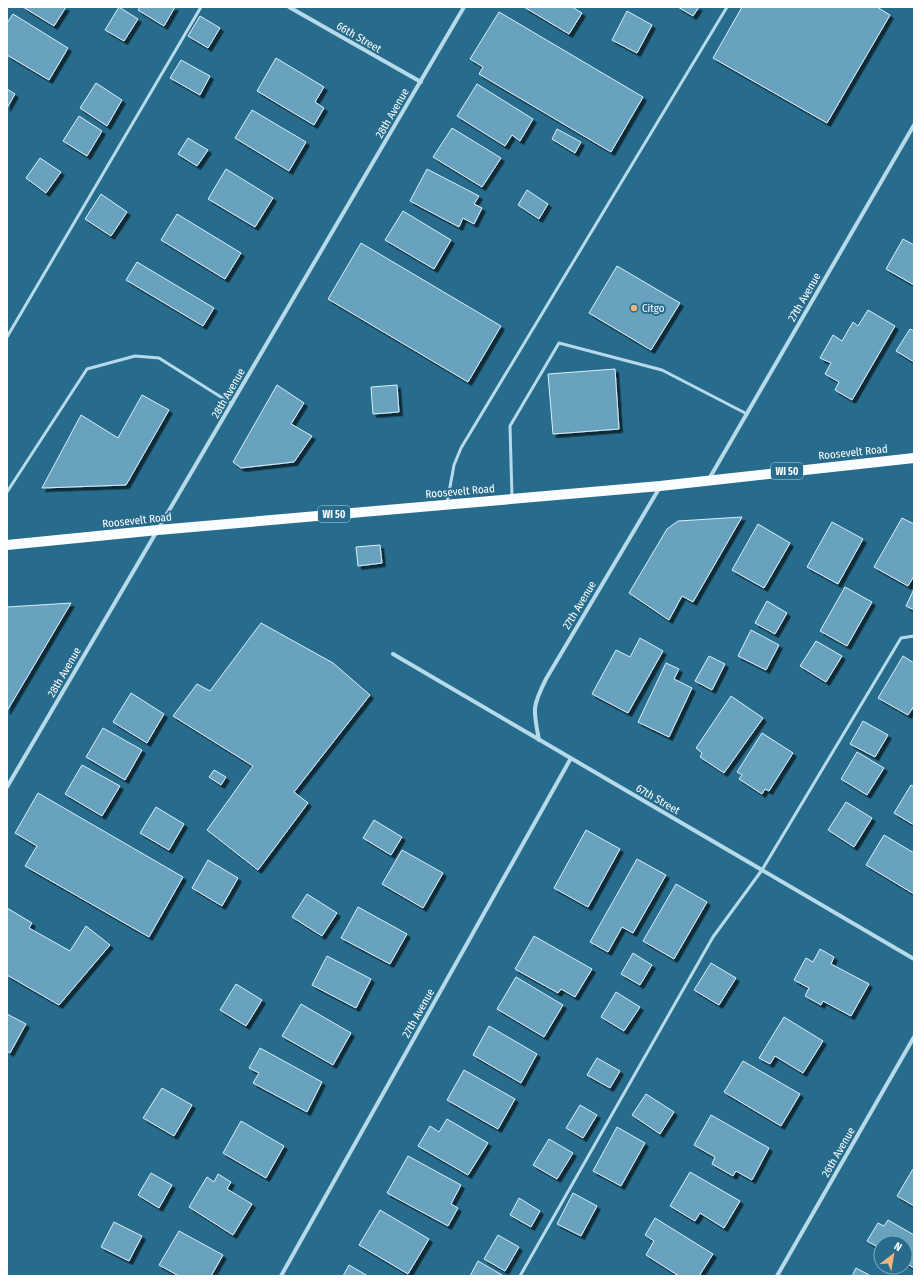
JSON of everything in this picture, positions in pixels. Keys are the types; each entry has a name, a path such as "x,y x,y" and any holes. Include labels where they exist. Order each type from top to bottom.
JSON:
{"main road":[{"name":"Roosevelt Road","path":"7,545 158,530 660,486 710,479 914,458"}],"street":[{"name":"66th Street","path":"289,7 421,82"},
{"name":"28th Avenue","path":"7,787 464,7"},
{"name":"27th Avenue","path":"710,479 914,125"},
{"name":"27th Avenue","path":"539,740 534,714 535,700 660,486"},
{"name":"67th Street","path":"393,654 914,959"},
{"name":"27th Avenue","path":"281,1276 571,758"},
{"name":"26th Avenue","path":"777,1276 914,1037"}],"lane":[{"path":"7,337 201,7"},
{"path":"447,504 454,465 462,448 727,7"},
{"path":"512,499 510,426 559,343 662,370 747,414"},
{"path":"7,492 87,369 135,356 159,358 232,404"},
{"path":"520,1276 713,937 762,870 901,638 914,636"}],"building":[{"path":"23,7 66,7 54,26"},
{"path":"119,7 138,19 124,41 105,30"},
{"path":"140,7 175,7 164,26 138,10"},
{"path":"524,7 572,7 582,13 569,34"},
{"path":"678,7 699,7 693,16"},
{"path":"742,7 877,7 890,15 827,123 713,58"},
{"path":"627,11 652,25 637,53 612,40"},
{"path":"499,12 643,97 611,152 479,74 483,67 470,59"},
{"path":"13,14 68,48 49,80 7,55 7,23"},
{"path":"200,16 220,28 208,48 188,36"},
{"path":"276,58 324,87 315,102 324,108 314,125 257,91"},
{"path":"181,60 210,76 200,95 170,78"},
{"path":"96,83 122,100 107,126 80,108"},
{"path":"477,84 533,119 520,141 512,135 505,146 457,116"},
{"path":"7,89 15,94 7,108"},
{"path":"252,110 306,142 289,171 235,138"},
{"path":"79,116 102,131 87,156 63,141"},
{"path":"452,128 501,158 482,187 433,157"},
{"path":"557,129 581,142 575,153 552,139"},
{"path":"188,138 208,150 197,166 178,154"},
{"path":"40,158 61,172 46,193 26,178"},
{"path":"226,169 273,198 255,227 208,199"},
{"path":"427,169 479,196 474,204 482,208 474,224 463,218 459,227 410,201"},
{"path":"527,190 548,204 539,219 518,205"},
{"path":"101,194 127,212 111,236 85,219"},
{"path":"403,211 451,240 434,269 385,240"},
{"path":"177,214 241,253 225,279 161,240"},
{"path":"903,239 914,245 914,285 886,269"},
{"path":"361,243 501,326 468,382 328,299"},
{"path":"137,262 214,308 203,326 126,280"},
{"name":"Citgo","path":"617,266 680,303 651,350 589,313"},
{"path":"868,310 895,326 852,400 835,390 839,382 825,374 831,363 820,358 833,335 842,341 853,322 858,326"},
{"path":"910,329 914,331 914,362 896,351"},
{"path":"615,369 619,429 553,434 548,374"},
{"path":"277,385 304,403 291,424 312,436 294,462 241,468 233,462"},
{"path":"397,385 399,412 373,414 371,387"},
{"path":"142,395 169,410 126,485 42,488 81,415 118,438"},
{"path":"742,517 693,602 682,596 669,620 629,593 667,529 678,521"},
{"path":"902,518 914,524 914,576 908,586 874,567"},
{"path":"832,522 863,539 838,584 807,567"},
{"path":"758,524 790,543 764,588 732,570"},
{"path":"380,545 382,563 358,566 356,547"},
{"path":"845,587 872,602 847,646 820,631"},
{"path":"914,589 914,610 906,606"},
{"path":"767,601 787,613 775,634 755,623"},
{"path":"71,603 7,711 7,607"},
{"path":"261,623 333,663 370,695 294,792 308,803 258,870 207,830 253,766 173,716 197,684 210,691"},
{"path":"751,630 779,645 766,670 738,656"},
{"path":"640,638 663,651 628,713 592,694 616,650 630,657"},
{"path":"816,641 842,656 826,682 800,666"},
{"path":"709,656 725,664 712,690 695,681"},
{"path":"903,656 914,663 914,706 908,715 878,698"},
{"path":"666,663 679,669 674,679 692,688 669,737 638,722"},
{"path":"131,693 164,714 147,743 113,722"},
{"path":"731,696 763,718 724,773 700,757 702,753 696,748"},
{"path":"863,721 888,735 875,757 850,744"},
{"path":"103,728 142,750 125,780 86,757"},
{"path":"762,733 793,753 769,791 765,789 762,794 739,779 742,775 737,772"},
{"path":"857,752 884,768 867,795 841,779"},
{"path":"82,765 120,786 102,816 65,794"},
{"path":"214,770 226,777 221,785 209,777"},
{"path":"911,785 914,787 914,825 894,813"},
{"path":"38,793 183,877 149,937 25,866 37,846 15,833"},
{"path":"846,802 872,818 854,847 828,830"},
{"path":"156,807 184,824 169,850 140,833"},
{"path":"374,820 402,837 391,855 363,838"},
{"path":"586,830 620,849 588,907 554,888"},
{"path":"884,835 914,853 914,894 866,865"},
{"path":"402,850 443,873 423,908 382,884"},
{"path":"637,859 666,875 633,933 622,927 608,952 590,942"},
{"path":"208,860 238,878 222,906 192,888"},
{"path":"676,884 707,902 674,959 643,941"},
{"path":"307,894 337,913 322,936 292,917"},
{"path":"358,907 407,934 390,964 341,938"},
{"path":"7,908 32,923 29,928 70,951 86,926 110,945 59,1005 7,975"},
{"path":"534,936 592,969 575,997 561,989 558,993 515,969"},
{"path":"820,949 834,957 831,964 869,984 851,1016 823,1001 821,1005 805,996 809,988 794,980 806,958 813,962"},
{"path":"633,953 652,965 640,985 621,974"},
{"path":"327,956 371,979 356,1008 312,985"},
{"path":"711,963 736,978 719,1005 694,990"},
{"path":"516,977 563,1005 544,1037 497,1009"},
{"path":"236,984 262,1000 246,1026 220,1010"},
{"path":"616,992 640,1007 624,1031 601,1017"},
{"path":"301,1004 351,1033 333,1065 282,1036"},
{"path":"7,1014 26,1024 10,1053 7,1051"},
{"path":"784,1017 823,1041 803,1073 775,1056 770,1064 759,1058"},
{"path":"489,1026 537,1054 521,1083 473,1055"},
{"path":"260,1048 322,1082 307,1112 253,1083 259,1073 249,1068"},
{"path":"597,1058 620,1071 610,1088 587,1075"},
{"path":"743,1061 800,1094 781,1126 724,1092"},
{"path":"464,1070 515,1099 498,1129 447,1100"},
{"path":"162,1088 192,1105 174,1136 143,1118"},
{"path":"646,1094 674,1112 660,1134 632,1115"},
{"path":"580,1105 597,1115 583,1138 566,1128"},
{"path":"711,1115 769,1148 752,1180 736,1171 733,1176 712,1164 715,1157 694,1145"},
{"path":"447,1119 488,1143 468,1175 418,1146 430,1126 439,1132"},
{"path":"241,1121 284,1146 266,1178 223,1153"},
{"path":"617,1127 645,1143 621,1186 593,1171"},
{"path":"549,1139 573,1153 557,1179 533,1165"},
{"path":"408,1156 461,1185 451,1204 458,1208 448,1226 387,1193"},
{"path":"913,1169 914,1170 914,1206 897,1196"},
{"path":"690,1172 740,1201 724,1228 700,1213 695,1221 670,1206"},
{"path":"151,1173 172,1185 159,1208 138,1195"},
{"path":"218,1174 231,1182 227,1189 252,1204 233,1235 189,1207 207,1177 214,1182"},
{"path":"573,1193 597,1206 581,1236 557,1224"},
{"path":"519,1198 540,1211 531,1227 510,1215"},
{"path":"380,1210 429,1239 408,1274 359,1245"},
{"path":"655,1218 713,1254 699,1276 679,1276 646,1255 654,1241 645,1235"},
{"path":"888,1220 914,1235 914,1268 913,1235 873,1235 873,1244 867,1241 878,1223 884,1226"},
{"path":"114,1222 142,1236 129,1261 101,1247"},
{"path":"179,1231 223,1255 211,1276 179,1276 159,1265"},
{"path":"498,1235 519,1247 505,1271 484,1259"},
{"path":"478,1261 502,1275 470,1276"},
{"path":"349,1265 368,1276 343,1276"},
{"path":"856,1268 871,1276 852,1276"}],"place":[{"name":"Citgo","path":"634,308"}]}
